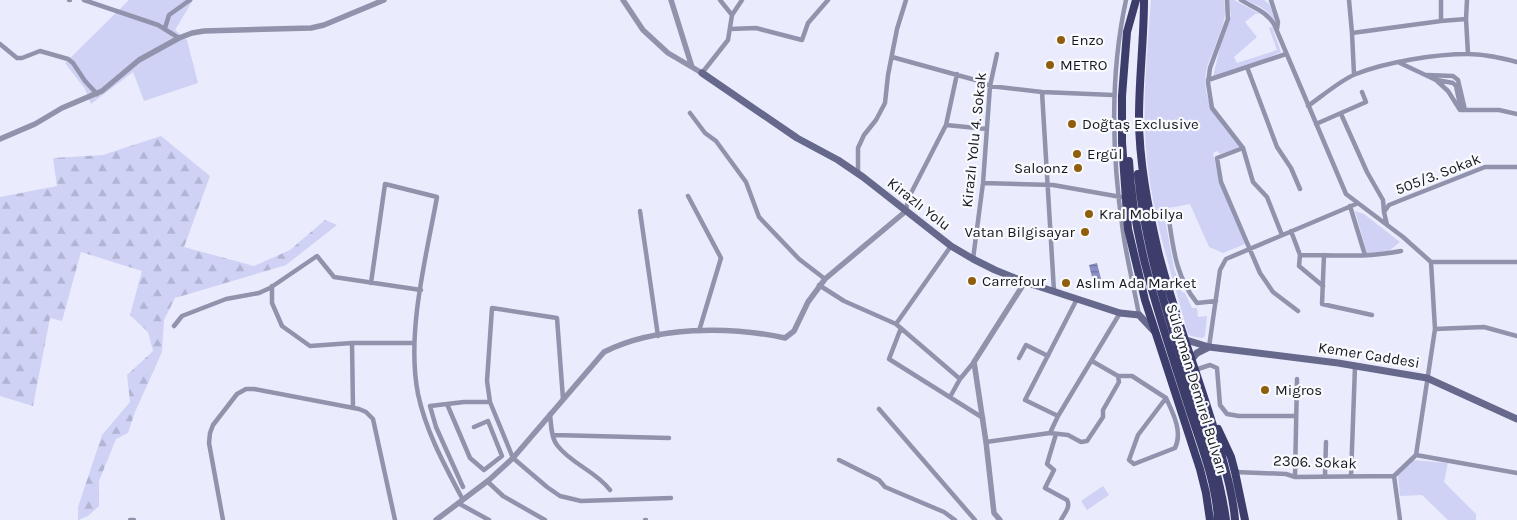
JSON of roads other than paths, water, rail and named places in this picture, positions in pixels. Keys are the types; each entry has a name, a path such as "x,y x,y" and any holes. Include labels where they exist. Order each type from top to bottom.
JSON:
{"highway":[{"name":"Süleyman Demirel Bulvarı","path":"1136,0 1130,35 1128,75 1127,142 1132,199 1147,256 1159,315 1204,455 1214,491 1218,520"},
{"path":"1136,0 1127,32 1123,69 1122,197 1145,300 1200,468 1210,520"},
{"name":"Süleyman Demirel Bulvarı","path":"1144,0 1137,73 1136,139 1140,198 1147,256 1162,296 1214,460 1222,492 1226,520"},
{"path":"1144,0 1139,118 1143,174 1158,251 1194,370 1207,405 1231,457 1245,520"},
{"path":"1207,405 1231,492 1235,520"}],"main road":[{"name":"Kirazlı Yolu","path":"702,73 797,138 838,160 951,246 973,259 994,270 1025,282 1120,313 1140,314"},
{"path":"1145,300 1145,308 1140,314 1157,337"},
{"name":"Kemer Caddesi","path":"1184,339 1209,347 1355,366 1427,378 1517,419"},
{"path":"1191,360 1197,353 1209,347"}],"street":[{"path":"84,0 165,28 178,38"},
{"path":"165,28 169,16 190,0"},
{"path":"0,139 36,124 62,108 97,94 139,60 178,38 204,31 311,28 324,25 384,0"},
{"path":"623,0 643,30 668,53 702,73 728,40 732,15 742,0"},
{"path":"671,0 692,67"},
{"path":"720,0 732,15"},
{"path":"730,29 756,28 802,40 808,23 828,0"},
{"path":"858,174 858,148 864,135 876,120 885,103 897,29 906,0"},
{"path":"1126,0 1117,48 1114,95 1125,246 1140,314"},
{"path":"1227,0 1228,19 1210,68 1208,80 1212,108 1243,148 1253,182 1267,197 1282,235"},
{"path":"1241,0 1260,9 1270,18 1277,29 1346,194 1356,204 1387,225 1431,262 1517,262"},
{"path":"1272,0 1278,22 1277,29"},
{"path":"1349,0 1354,74"},
{"path":"1440,0 1441,22"},
{"path":"1467,0 1468,54"},
{"path":"1352,33 1466,19"},
{"path":"0,44 17,58 40,51 68,59 97,94"},
{"name":"Kirazlı Yolu 4. Sokak","path":"973,259 983,183 990,86 997,54"},
{"path":"1208,80 1286,54"},
{"path":"1308,106 1354,74 1399,62 1468,54 1517,62"},
{"path":"892,57 957,74 990,86 1042,92 1114,95"},
{"path":"1399,62 1436,80 1453,83 1456,86 1463,110"},
{"path":"1247,67 1277,147 1291,168 1300,189"},
{"path":"436,520 487,481 513,458 604,352 620,344 658,336 698,331 730,330 784,338 794,331 808,302 819,285 906,211 908,198 946,125 957,74"},
{"path":"1423,74 1456,78 1458,80 1463,110"},
{"path":"1436,80 1448,91 1463,110"},
{"path":"1042,92 1054,291"},
{"path":"1316,124 1366,102 1362,92"},
{"path":"1463,110 1498,110 1517,114"},
{"path":"690,113 705,133 716,141 746,182 759,217 799,259 825,279"},
{"path":"1342,114 1367,172 1383,200 1384,212"},
{"path":"946,125 987,129"},
{"path":"1243,148 1217,158 1221,182 1260,273 1273,292 1298,311"},
{"name":"505/3. Sokak","path":"1387,225 1384,212 1389,206 1402,200 1485,167 1517,167"},
{"path":"983,183 1053,185 1122,197"},
{"path":"371,283 385,184 437,197 420,290 414,343 418,396 426,423 460,502 489,520"},
{"path":"688,196 721,258 698,331"},
{"path":"1209,347 1220,270 1226,260 1356,204"},
{"path":"1350,206 1365,256"},
{"path":"640,211 658,336"},
{"path":"1168,213 1173,247 1186,289 1197,303 1216,301"},
{"path":"1291,232 1300,256 1299,266 1323,286"},
{"path":"896,324 951,246"},
{"path":"1300,256 1365,256 1400,251"},
{"path":"1324,255 1322,304 1372,315"},
{"path":"174,326 182,316 226,299 259,293 317,256 334,277 420,290"},
{"path":"1400,520 1394,476 1416,455 1435,329 1431,262"},
{"path":"950,397 1025,282"},
{"path":"819,285 844,300 896,324 960,379"},
{"path":"272,286 272,303 282,326 310,346 352,343 414,343"},
{"path":"1058,416 1025,400 1077,299"},
{"path":"563,399 558,318 492,308 487,381 490,402 513,458 547,488 570,500 671,498"},
{"path":"1050,433 1058,416 1120,313"},
{"path":"1435,329 1484,327 1517,336"},
{"path":"901,328 889,359 983,418"},
{"path":"352,343 353,408"},
{"path":"1019,358 1026,345 1048,356"},
{"path":"1092,361 1118,376 1132,376 1166,398 1177,426 1178,442 1175,448 1134,464 1129,460 1138,436 1166,398"},
{"path":"974,362 983,418 994,513 1000,520"},
{"path":"1194,370 1210,365 1217,368 1220,405 1227,414 1238,416 1296,416"},
{"path":"1351,476 1355,366"},
{"path":"986,442 1050,433 1068,435 1081,442 1087,441 1103,417 1103,410 1119,382 1118,376"},
{"path":"1295,477 1297,379"},
{"path":"223,520 209,443 210,433 213,425 236,394 246,389 254,389 366,412 372,419 395,520"},
{"path":"463,487 436,427 430,406 464,402 490,402"},
{"path":"447,404 470,458 484,470 502,456 488,421 474,427"},
{"path":"879,408 975,520"},
{"path":"550,414 556,444 568,456 603,480 610,490"},
{"path":"1056,434 1047,464 1054,470 1045,488 1068,503 1068,508 1061,520"},
{"path":"554,435 669,438"},
{"path":"1325,476 1326,442"},
{"path":"1416,455 1517,474"},
{"path":"839,460 879,480 885,488 944,512 955,520"},
{"name":"2306. Sokak","path":"1235,472 1286,474 1295,477 1394,476"},
{"path":"487,481 503,496 545,520"}],"water":[{"path":"1097,263 1101,279 1093,281 1089,265"}],"place":[{"name":"Enzo","path":"1061,40"},
{"name":"METRO","path":"1050,65"},
{"name":"Doğtaş Exclusive","path":"1072,124"},
{"name":"Ergül","path":"1077,154"},
{"name":"Saloonz","path":"1078,168"},
{"name":"Kral Mobilya","path":"1089,214"},
{"name":"Vatan Bilgisayar","path":"1085,232"},
{"name":"Carrefour","path":"972,281"},
{"name":"Aslım Ada Market","path":"1066,283"},
{"name":"Migros","path":"1265,390"}]}
